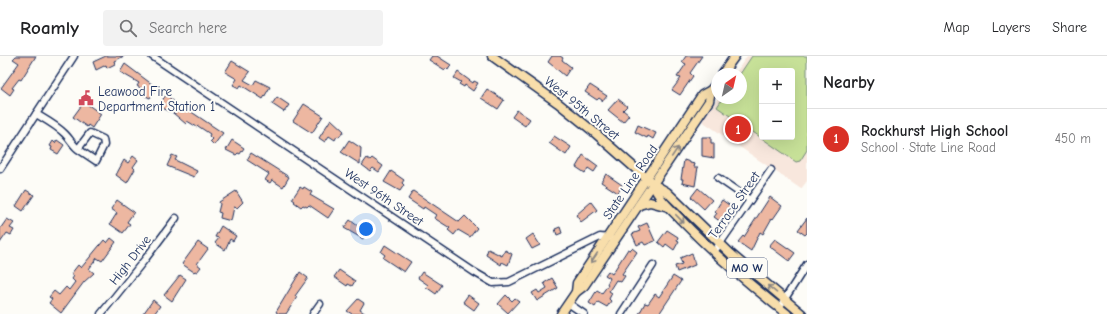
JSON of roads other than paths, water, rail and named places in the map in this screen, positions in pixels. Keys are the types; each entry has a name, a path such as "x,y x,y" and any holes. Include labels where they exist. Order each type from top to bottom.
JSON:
{"main road":[{"name":"West 95th Street","path":"492,56 558,102 650,181"},
{"path":"726,68 735,56"},
{"name":"State Line Road","path":"611,239 650,181 702,95 711,90"},
{"name":"State Line Road","path":"561,314 576,292 577,283 639,205 650,181"},
{"name":"MO W","path":"650,181 657,195 714,252 787,314"},
{"name":"MO W","path":"650,181 666,192 721,244 802,314"},
{"path":"639,205 655,202 670,208"}],"street":[{"path":"0,169 74,56"},
{"name":"West 96th Street","path":"152,56 474,272 493,283 516,280 600,237 611,239"},
{"path":"36,114 52,123 65,134 78,149 96,160 104,145 103,139 90,133 78,149"},
{"name":"Terrace Street","path":"714,252 771,170"},
{"path":"718,178 750,200"},
{"name":"High Drive","path":"101,314 176,218"},
{"path":"779,308 807,264"},
{"path":"621,314 653,266"},
{"path":"313,314 320,304"},
{"path":"567,305 577,314"},
{"path":"567,305 584,314"}],"place":[{"name":"Leawood Fire Department Station 1","path":"86,98"},
{"name":"Rockhurst High School","path":"738,129"}]}
